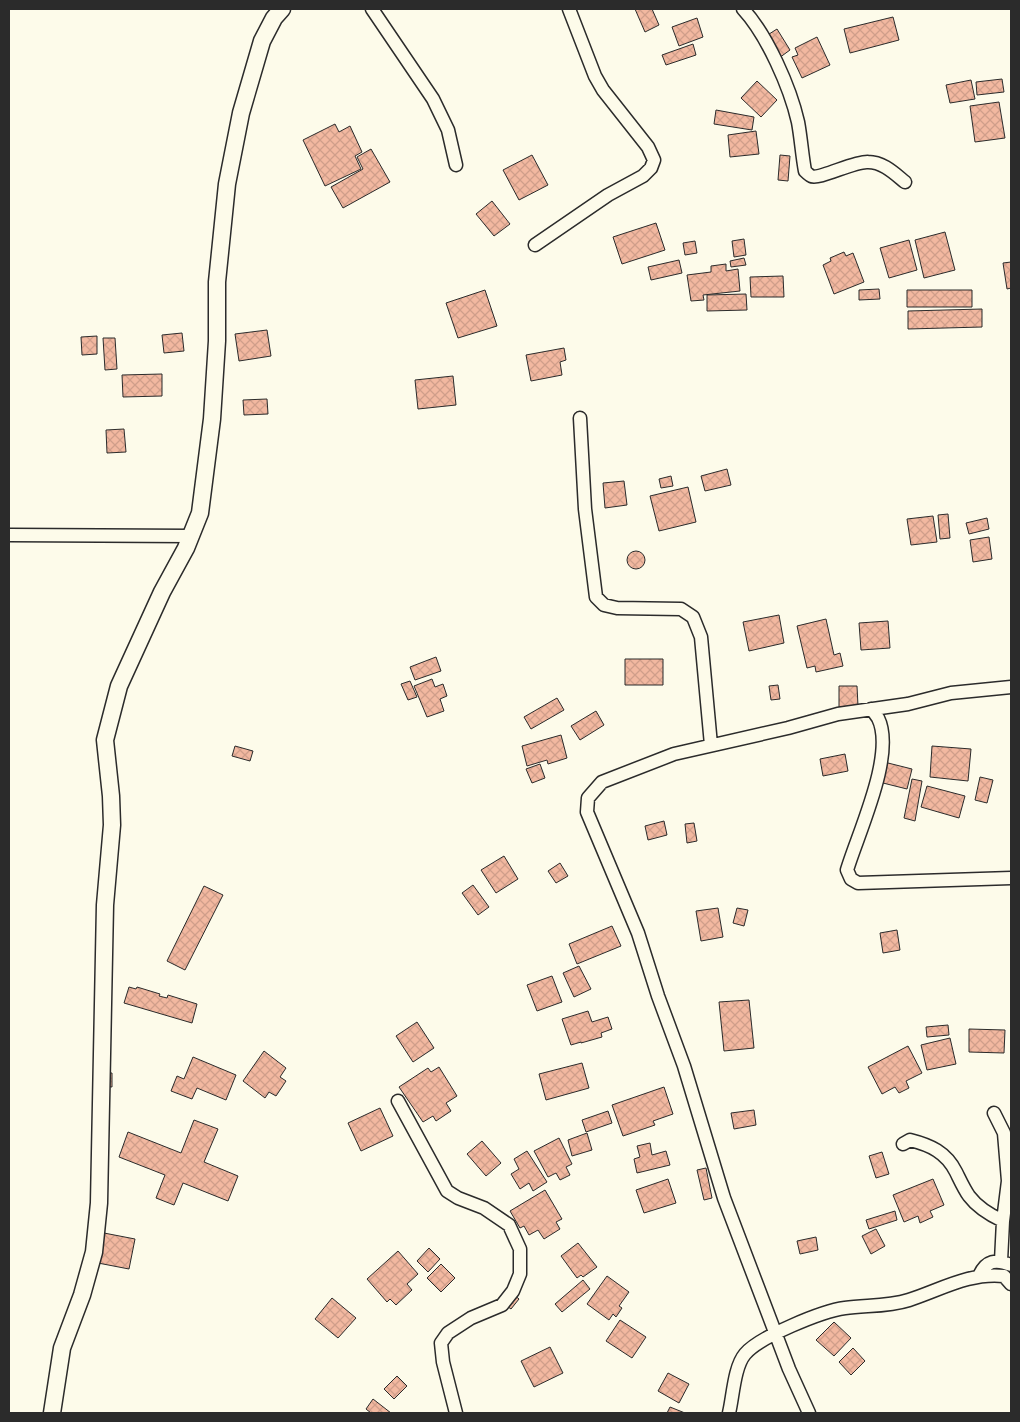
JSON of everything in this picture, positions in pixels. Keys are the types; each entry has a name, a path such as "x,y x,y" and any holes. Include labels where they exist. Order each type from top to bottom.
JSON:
{"street":[{"path":"372,9 432,99 448,130 456,165"},
{"path":"535,245 608,195 643,176 651,168 654,160 648,147 603,90 595,76 569,9"},
{"path":"743,9 772,51 788,91 798,121 805,171 811,176 817,177 849,165 868,162 886,166 905,182"},
{"path":"52,1413 62,1348 82,1295 94,1252 99,1203 105,905 112,825 105,740 119,686 145,628 186,548 200,513 212,419 217,341 218,282 227,184 241,113 262,41 275,12"},
{"path":"580,418 585,509 596,597 604,606 681,609 693,617 701,637 711,745"},
{"path":"9,535 191,536"},
{"path":"809,1413 789,1369 724,1198 684,1066 658,996 638,933 587,812 588,798 602,782 674,754 788,728 838,714 908,704 951,693 1011,687"},
{"path":"871,708 878,718 882,739 880,760 871,803 847,870 851,879 858,883 1011,878"},
{"path":"398,1101 447,1190 458,1198 484,1208 509,1225 520,1249 520,1274 512,1291 502,1305 471,1318 448,1333 441,1343 443,1362 456,1413"},
{"path":"979,1276 986,1264 993,1261 1006,1263 1003,1222 1010,1180 1004,1133 994,1113"},
{"path":"903,1144 910,1140 929,1145 944,1155 955,1168 968,1194 977,1206 1003,1222"},
{"path":"729,1413 738,1369 744,1355 776,1333 827,1312 845,1308 883,1306 909,1300 945,1285 979,1276 991,1274 1004,1276 1011,1284"}],"building":[{"path":"635,9 652,9 659,25 645,32"},
{"path":"893,17 899,40 850,53 844,29"},
{"path":"697,18 703,37 679,46 672,27"},
{"path":"777,29 790,50 779,58 766,36"},
{"path":"817,37 830,65 802,78 792,57 798,55 795,48"},
{"path":"693,44 696,55 666,65 662,55"},
{"path":"1002,79 1004,92 977,95 976,82"},
{"path":"971,80 975,99 950,103 946,85"},
{"path":"757,81 777,100 761,117 741,98"},
{"path":"999,102 1005,138 975,142 970,106"},
{"path":"716,110 754,117 752,130 714,124"},
{"path":"335,124 339,132 350,126 362,152 355,156 361,169 325,186 303,140"},
{"path":"756,131 759,154 730,157 728,135"},
{"path":"371,149 390,182 343,208 331,187 363,169 357,157"},
{"path":"532,155 548,185 519,200 503,170"},
{"path":"780,155 790,156 788,181 778,180"},
{"path":"492,201 510,224 494,236 476,214"},
{"path":"656,223 665,250 622,264 613,237"},
{"path":"945,232 955,270 924,278 915,240"},
{"path":"744,239 746,255 734,257 732,241"},
{"path":"909,240 917,270 889,278 880,248"},
{"path":"695,241 697,253 685,255 683,243"},
{"path":"844,252 846,256 853,253 864,282 834,294 823,265 831,261 830,258"},
{"path":"744,258 746,265 731,267 730,261"},
{"path":"679,260 682,273 651,280 648,267"},
{"path":"1011,262 1011,288 1007,289 1003,263"},
{"path":"726,264 726,271 738,269 740,291 703,295 704,300 691,301 687,275 711,272 711,266"},
{"path":"783,276 784,297 751,297 750,277"},
{"path":"879,289 880,299 859,300 859,290"},
{"path":"485,290 497,326 458,338 446,303"},
{"path":"907,290 972,290 972,307 907,307"},
{"path":"746,294 747,310 707,311 707,295"},
{"path":"982,309 982,327 908,329 908,311"},
{"path":"267,330 271,356 239,361 235,334"},
{"path":"182,333 184,351 164,353 162,335"},
{"path":"97,336 97,354 82,355 81,337"},
{"path":"103,338 115,338 117,369 105,370"},
{"path":"564,348 566,360 560,362 562,375 531,381 526,355"},
{"path":"162,374 162,396 123,397 122,375"},
{"path":"453,376 456,405 418,409 415,380"},
{"path":"267,399 268,414 244,415 243,400"},
{"path":"124,429 126,452 107,453 106,430"},
{"path":"727,469 731,485 705,491 701,476"},
{"path":"671,476 673,486 661,488 659,479"},
{"path":"624,481 627,505 605,508 603,483"},
{"path":"688,487 696,522 659,531 650,496"},
{"path":"948,514 950,538 940,539 938,515"},
{"path":"933,516 937,542 911,545 907,519"},
{"path":"987,518 989,529 969,534 966,523"},
{"path":"989,537 992,559 973,562 970,540"},
{"path":"636,551 642,554 645,560 642,566 636,569 630,566 627,560 630,554"},
{"path":"779,615 784,643 749,651 743,622"},
{"path":"826,619 834,655 840,653 843,666 816,672 815,666 807,668 797,626"},
{"path":"888,621 890,648 861,650 859,623"},
{"path":"436,657 441,671 415,680 410,667"},
{"path":"625,659 663,659 663,685 625,685"},
{"path":"432,679 435,687 443,684 447,696 440,699 444,711 427,717 414,686"},
{"path":"410,681 417,697 408,700 401,684"},
{"path":"778,685 780,699 771,700 769,686"},
{"path":"839,686 857,686 858,706 839,707"},
{"path":"557,698 564,710 531,729 524,717"},
{"path":"596,711 604,725 580,740 571,726"},
{"path":"561,735 567,758 548,764 547,760 527,766 522,746"},
{"path":"235,746 253,751 250,761 232,756"},
{"path":"932,746 971,749 968,781 930,777"},
{"path":"845,754 848,771 823,776 820,759"},
{"path":"884,762 912,769 907,789 879,782"},
{"path":"540,764 545,778 532,783 526,769"},
{"path":"980,777 993,780 987,803 975,800"},
{"path":"912,779 922,781 915,821 904,818"},
{"path":"927,786 965,796 959,818 921,807"},
{"path":"664,821 667,835 648,840 645,826"},
{"path":"694,823 697,841 687,843 685,824"},
{"path":"504,856 518,879 496,893 481,870"},
{"path":"560,863 568,876 556,883 548,871"},
{"path":"473,885 489,907 478,915 462,893"},
{"path":"204,886 223,895 185,970 167,961"},
{"path":"718,908 723,937 701,941 696,911"},
{"path":"737,908 748,910 744,926 733,923"},
{"path":"612,926 621,946 577,964 569,944"},
{"path":"897,930 900,950 883,953 880,933"},
{"path":"579,966 591,989 574,997 563,973"},
{"path":"552,976 562,1002 537,1011 527,985"},
{"path":"129,987 136,989 137,987 160,994 159,996 167,998 168,995 197,1004 192,1023 124,1003"},
{"path":"749,1000 754,1048 724,1051 719,1002"},
{"path":"588,1011 592,1022 608,1017 612,1029 601,1033 602,1037 571,1045 562,1019"},
{"path":"417,1022 434,1048 413,1062 396,1036"},
{"path":"948,1025 949,1035 927,1037 926,1027"},
{"path":"969,1029 1005,1030 1004,1053 969,1052"},
{"path":"950,1038 956,1064 927,1070 921,1045"},
{"path":"908,1046 922,1073 906,1081 909,1088 899,1093 895,1087 882,1094 868,1067"},
{"path":"264,1051 286,1068 280,1077 286,1081 276,1096 269,1092 265,1098 243,1081"},
{"path":"193,1057 236,1075 226,1100 197,1088 192,1099 171,1091 177,1076 184,1079"},
{"path":"582,1063 589,1088 546,1100 539,1074"},
{"path":"439,1067 457,1096 446,1103 451,1111 436,1121 433,1116 423,1122 399,1087 428,1068 431,1072"},
{"path":"103,1073 112,1073 112,1087 103,1086"},
{"path":"664,1087 673,1114 653,1121 655,1125 623,1136 612,1105"},
{"path":"380,1108 393,1136 361,1151 348,1123"},
{"path":"754,1110 756,1125 734,1129 731,1113"},
{"path":"608,1111 612,1123 586,1132 582,1120"},
{"path":"194,1120 218,1129 204,1162 238,1176 228,1201 183,1183 174,1205 156,1198 165,1175 119,1157 128,1132 181,1153"},
{"path":"587,1133 592,1150 572,1156 568,1140"},
{"path":"559,1138 572,1164 566,1167 570,1175 560,1180 556,1173 548,1177 534,1151"},
{"path":"482,1141 501,1163 486,1176 467,1154"},
{"path":"650,1143 652,1155 666,1151 670,1165 637,1173 634,1159 640,1157 637,1146"},
{"path":"527,1151 547,1182 533,1191 529,1183 520,1189 511,1174 519,1169 514,1159"},
{"path":"882,1152 889,1174 876,1178 869,1156"},
{"path":"706,1168 712,1198 704,1200 697,1170"},
{"path":"668,1179 676,1203 644,1213 636,1190"},
{"path":"933,1179 944,1205 930,1211 933,1217 920,1223 918,1216 904,1222 893,1195"},
{"path":"545,1190 562,1219 556,1222 560,1229 544,1239 538,1230 529,1235 524,1226 520,1228 510,1211"},
{"path":"895,1211 897,1220 869,1229 866,1220"},
{"path":"876,1229 885,1246 871,1254 862,1236"},
{"path":"104,1233 135,1239 129,1269 98,1263"},
{"path":"816,1237 818,1250 800,1254 797,1241"},
{"path":"578,1243 597,1267 583,1277 581,1275 577,1278 561,1256"},
{"path":"429,1248 440,1259 428,1272 417,1261"},
{"path":"398,1251 418,1274 407,1284 412,1290 396,1305 390,1299 387,1302 367,1279"},
{"path":"441,1264 455,1278 441,1292 427,1278"},
{"path":"607,1276 629,1292 619,1306 622,1308 616,1317 613,1314 609,1320 587,1304"},
{"path":"583,1280 590,1289 562,1312 555,1304"},
{"path":"512,1293 519,1299 511,1309 504,1304"},
{"path":"332,1298 356,1318 338,1338 315,1319"},
{"path":"620,1320 646,1337 632,1358 606,1341"},
{"path":"834,1322 851,1338 834,1356 816,1340"},
{"path":"550,1347 563,1373 534,1387 521,1361"},
{"path":"853,1348 865,1361 851,1375 839,1362"},
{"path":"668,1373 689,1384 679,1403 658,1391"},
{"path":"397,1376 407,1386 394,1399 384,1389"},
{"path":"373,1399 391,1413 371,1413 366,1409"},
{"path":"670,1407 685,1413 667,1413"}]}
